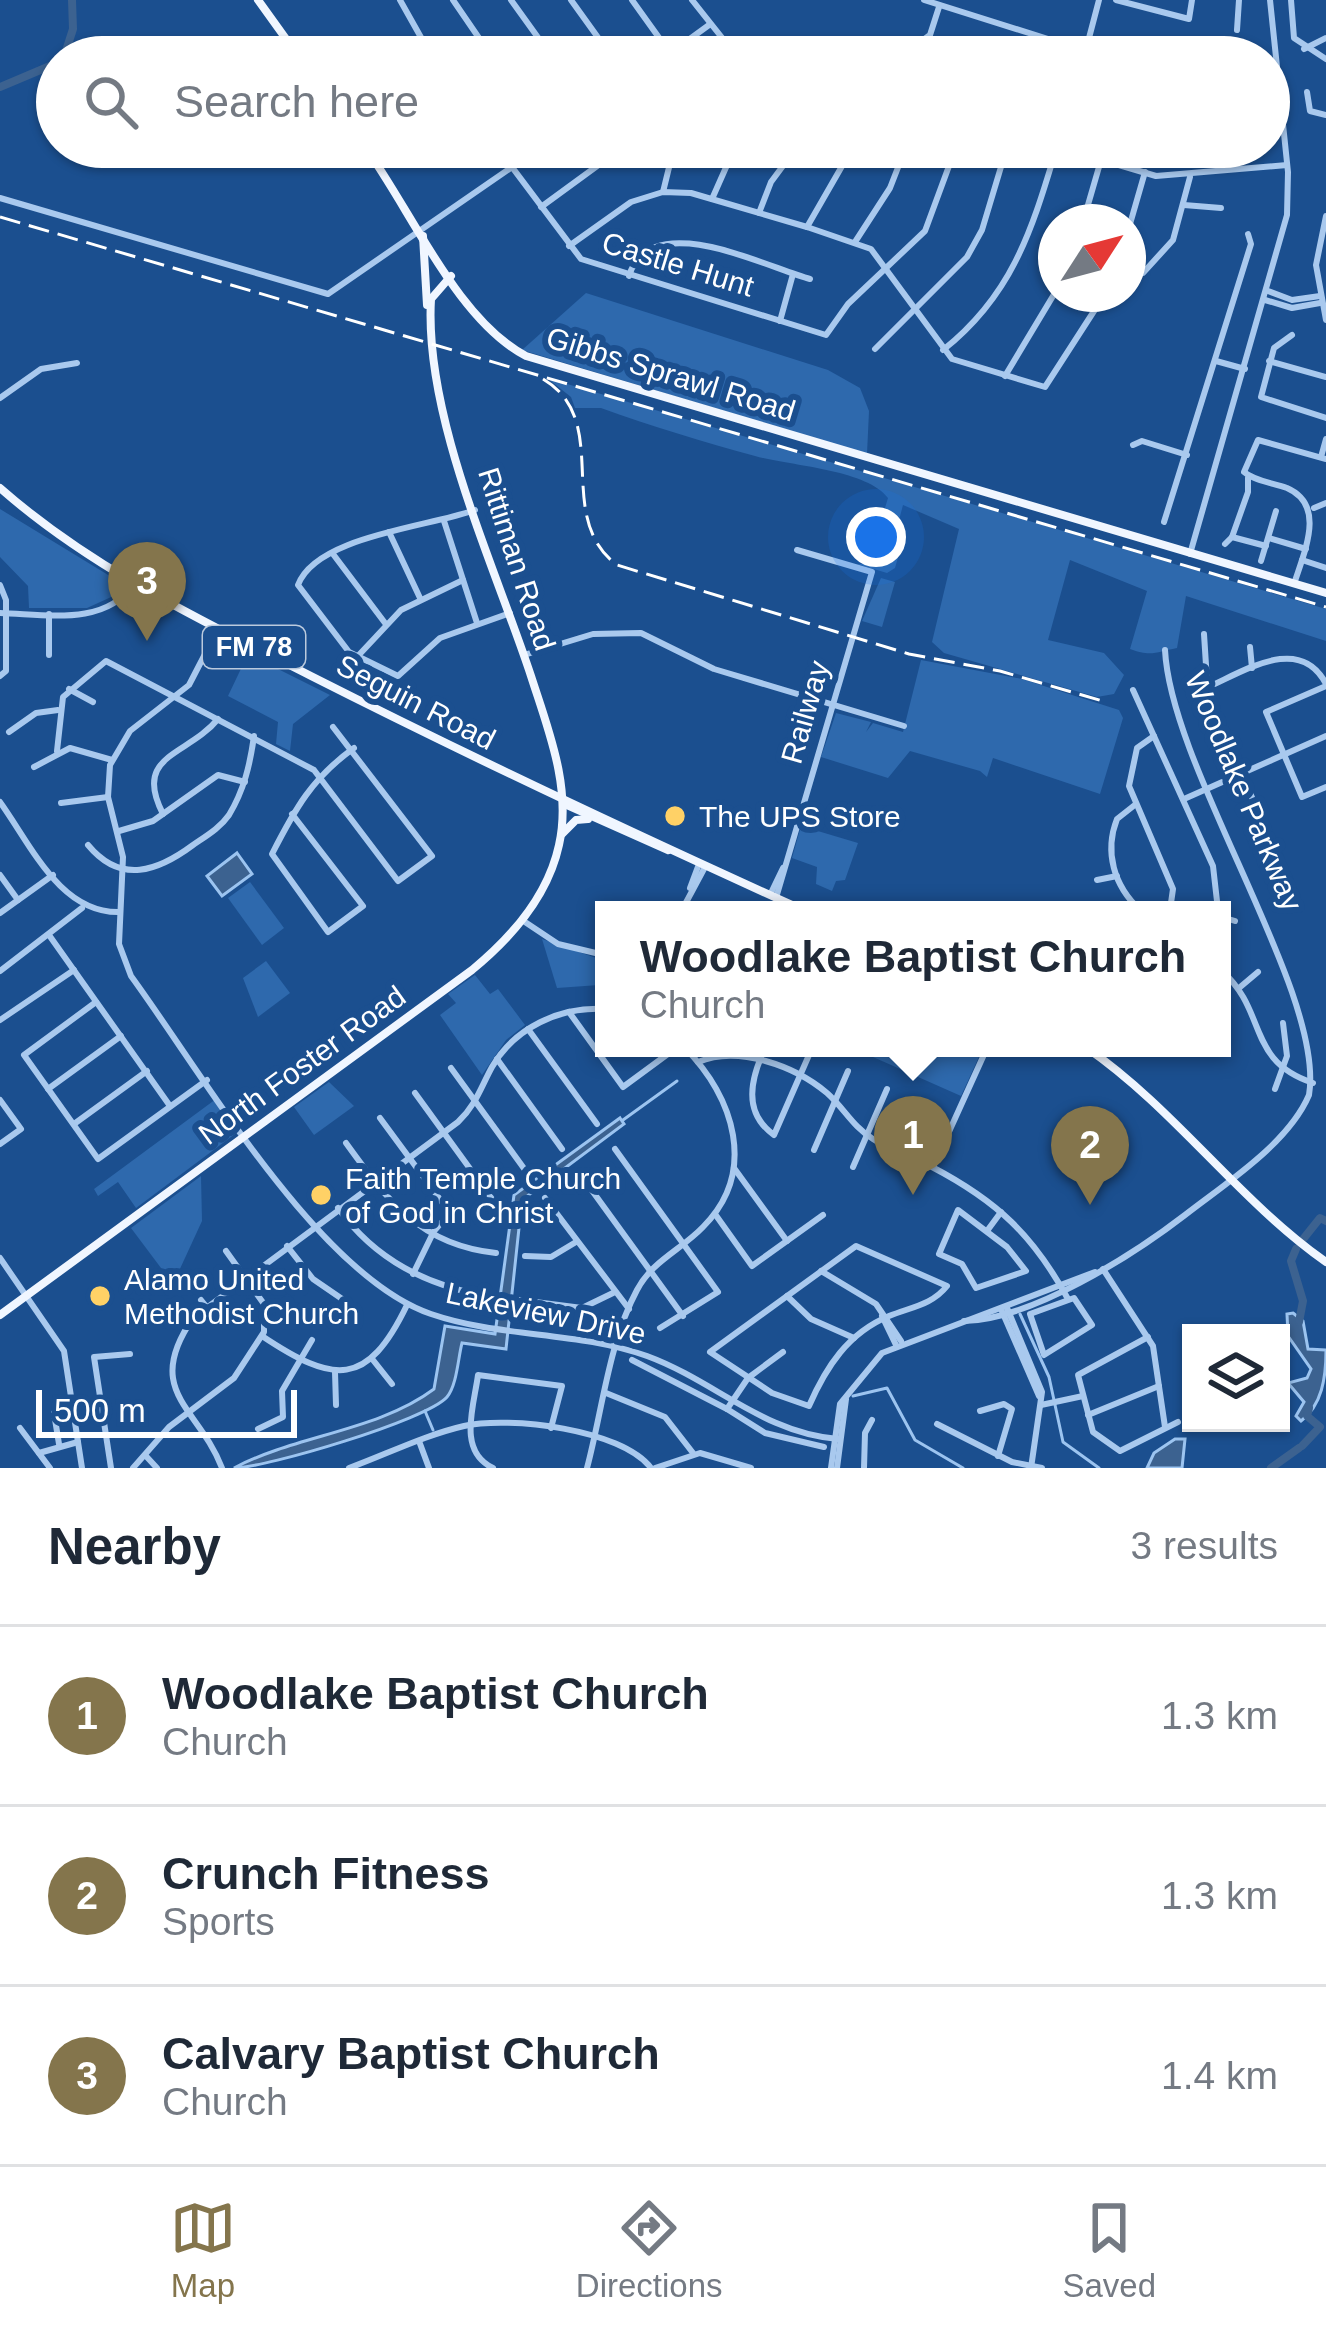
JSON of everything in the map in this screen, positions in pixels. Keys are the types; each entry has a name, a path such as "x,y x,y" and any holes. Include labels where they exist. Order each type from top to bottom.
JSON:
{"main road":[{"path":"257,0 284,36"},
{"path":"379,168 423,233"},
{"name":"Rittiman Road","path":"423,233 444,416 524,656 564,804"},
{"name":"Gibbs Sprawl Road","path":"423,233 489,330 538,361 1326,593"},
{"path":"410,242 422,248"},
{"name":"Rittiman Road","path":"431,330 432,295 451,276"},
{"name":"Seguin Road","path":"0,488 133,584 589,819 668,850"},
{"path":"536,789 560,776"},
{"name":"Seguin Road","path":"564,804 782,901"},
{"name":"North Foster Road","path":"0,1315 472,970 522,920 548,875 561,836 564,804"},
{"path":"561,836 575,820 589,819"},
{"path":"1099,1057 1148,1097 1228,1180 1326,1262"}],"street":[{"path":"400,0 420,36"},
{"path":"453,0 478,36"},
{"path":"511,0 536,36"},
{"path":"571,0 597,36"},
{"path":"632,0 655,36"},
{"path":"692,0 722,36"},
{"path":"924,0 1028,36"},
{"path":"1090,36 1099,0"},
{"path":"1116,0 1190,19 1192,0"},
{"path":"1238,30 1239,0"},
{"path":"1270,0 1270,36"},
{"path":"1291,0 1294,38 1304,49 1326,59"},
{"path":"929,36 939,8"},
{"path":"694,36 710,25"},
{"path":"1304,49 1326,38"},
{"path":"1307,92 1310,111 1326,115"},
{"path":"0,198 325,294 410,242 512,168"},
{"name":"Castle Hunt","path":"512,168 569,246 588,263 826,335 848,304 887,271"},
{"path":"541,207 593,168"},
{"path":"663,191 669,168"},
{"path":"712,199 726,168"},
{"path":"758,213 781,168"},
{"path":"807,227 841,168"},
{"path":"855,242 898,168"},
{"path":"887,271 932,220 949,168"},
{"path":"875,349 968,257 982,230 1001,168"},
{"path":"943,350 980,318 1014,272 1050,168"},
{"path":"1088,204 1099,168"},
{"path":"1127,168 1190,176 1255,168"},
{"path":"1190,554 1287,214 1287,168"},
{"path":"1136,204 1145,173"},
{"path":"1146,269 1163,254 1184,205 1190,176"},
{"path":"569,246 632,202 663,191 712,199 807,227 871,249 956,362 1045,387 1093,312"},
{"path":"1184,205 1221,208"},
{"path":"1326,216 1317,248 1326,320"},
{"path":"1164,522 1251,244 1248,234"},
{"path":"629,276 645,251 673,239 810,279"},
{"path":"779,321 793,274"},
{"path":"1266,296 1320,299"},
{"path":"1005,376 1043,312"},
{"path":"1292,335 1277,342 1262,398 1326,418"},
{"path":"1269,361 1326,377"},
{"path":"1216,362 1245,369"},
{"path":"0,398 47,366 77,363"},
{"path":"1225,544 1248,492 1248,459 1258,440 1324,458 1326,439"},
{"path":"1133,445 1142,441 1188,455"},
{"path":"1247,476 1290,489 1314,508"},
{"path":"1314,508 1326,503"},
{"path":"1294,584 1314,508"},
{"path":"475,509 444,521 361,536 298,582 338,641 357,657 398,676 440,638 510,613"},
{"path":"1261,561 1276,511"},
{"path":"444,521 477,623"},
{"path":"389,532 419,598"},
{"path":"1232,537 1306,549"},
{"name":"Railway","path":"773,897 872,572 797,550"},
{"path":"333,553 385,623"},
{"path":"1302,560 1326,568"},
{"path":"357,657 385,623 419,598 463,580"},
{"path":"3,614 100,610 122,599 133,584"},
{"path":"0,585 3,673"},
{"path":"49,614 49,655"},
{"path":"34,767 57,751 84,748 112,760 130,731 193,679 218,628"},
{"path":"524,656 593,634 640,634 714,669 904,726"},
{"path":"1204,634 1206,688 1260,816"},
{"path":"1250,647 1252,668"},
{"name":"Woodlake Parkway","path":"1165,650 1172,699 1303,989"},
{"path":"1206,688 1288,657 1310,664 1326,685 1266,712 1302,797 1326,787"},
{"path":"57,751 58,710 69,689 106,661 318,774 398,881 432,856 354,748 333,727"},
{"path":"69,689 93,702"},
{"path":"1133,690 1216,875 1219,901"},
{"path":"9,732 40,711 58,710"},
{"path":"163,814 153,789 155,770 218,718"},
{"path":"1155,735 1139,744 1130,772 1136,805 1173,889 1171,901"},
{"path":"88,845 123,869 145,871 172,860 220,825 245,782 254,736"},
{"path":"1184,799 1326,736"},
{"path":"292,814 363,906 328,932 272,854 292,814 318,774 354,748"},
{"name":"Lakeview Drive","path":"112,760 108,797 123,869 118,912 124,964 314,1227 355,1271 407,1304 453,1321 619,1347 671,1366 729,1406 787,1430 835,1439"},
{"path":"118,831 144,826 218,775 245,782"},
{"path":"61,803 108,797"},
{"path":"0,802 82,908 118,912"},
{"path":"1131,901 1110,850 1120,813 1136,805"},
{"path":"686,901 702,866"},
{"path":"0,875 18,900"},
{"path":"0,913 53,875"},
{"path":"1097,880 1118,876"},
{"path":"0,971 82,908"},
{"path":"1231,919 1235,921"},
{"path":"522,920 568,948 595,953"},
{"path":"49,935 170,1106"},
{"path":"1,1022 74,970"},
{"path":"1239,988 1258,972"},
{"path":"1231,980 1239,988 1266,1055 1284,1072 1313,1084"},
{"path":"96,1002 24,1055 98,1159 207,1080"},
{"path":"222,1468 205,1435 185,1414 173,1387 188,1325 203,1303 444,1132 476,1102 497,1059 528,1029 568,1012 595,1010"},
{"path":"568,1012 595,1049"},
{"path":"1275,1089 1284,1072 1283,1023"},
{"path":"528,1029 596,1124"},
{"path":"49,1089 121,1036"},
{"path":"834,1468 835,1439 846,1395 868,1364 899,1343 1004,1308 1064,1294 1078,1300 1092,1324 1044,1355 1030,1313 1064,1294 1144,1245 1228,1180 1294,1120 1313,1084 1319,1049"},
{"path":"601,1057 623,1087 668,1057"},
{"path":"587,1468 629,1309 650,1271 715,1214 734,1168 730,1115 692,1057"},
{"path":"698,1062 709,1057"},
{"path":"747,1057 799,1077 835,1101 867,1136 930,1166 1001,1212 1036,1242 1064,1294"},
{"path":"760,1057 751,1096 763,1126 774,1135 807,1057"},
{"path":"930,1166 983,1057"},
{"path":"497,1059 562,1149"},
{"path":"451,1068 528,1174"},
{"path":"74,1124 147,1071"},
{"path":"814,1150 848,1071"},
{"path":"854,1167 887,1089"},
{"path":"416,1093 500,1210"},
{"path":"0,1100 22,1129 0,1144"},
{"path":"908,1155 928,1107"},
{"path":"380,1118 451,1214 431,1236 412,1274"},
{"path":"346,1143 398,1212 431,1236 496,1253"},
{"path":"615,1148 718,1292 660,1328"},
{"path":"734,1168 787,1241"},
{"path":"580,1174 683,1316"},
{"path":"760,1204 773,1195"},
{"path":"544,1198 629,1309"},
{"path":"338,1208 369,1244 412,1274 489,1298"},
{"path":"958,1210 987,1231 1026,1271 976,1288 962,1264 939,1254 958,1210"},
{"path":"987,1231 1001,1212"},
{"path":"715,1214 752,1266 824,1215"},
{"path":"525,1256 551,1257 576,1242"},
{"path":"287,1246 313,1279 348,1303"},
{"path":"856,1246 947,1286 929,1302 886,1317 854,1338 828,1367 809,1406 748,1378 710,1352 821,1271 856,1246"},
{"path":"133,1468 162,1433 234,1378 262,1336 265,1307 226,1251"},
{"path":"0,1258 64,1351 82,1468"},
{"path":"1101,1270 1148,1337 1165,1426"},
{"path":"821,1271 879,1306 899,1343"},
{"path":"520,1300 582,1308 613,1293"},
{"path":"787,1296 811,1319 854,1338"},
{"path":"203,1303 213,1316"},
{"path":"373,1360 407,1304"},
{"path":"1004,1308 1040,1385 1031,1467"},
{"path":"262,1336 298,1361 335,1372 373,1360"},
{"path":"1148,1337 1078,1375 1094,1435 1120,1451 1178,1423"},
{"path":"258,1429 284,1417 282,1391 312,1340"},
{"path":"729,1406 748,1378 782,1352"},
{"path":"111,1468 94,1357 130,1354"},
{"path":"373,1360 392,1384"},
{"path":"632,1360 729,1406 765,1432 824,1447"},
{"path":"335,1372 336,1405"},
{"path":"493,1468 472,1450 478,1375 562,1386 551,1429"},
{"path":"1088,1415 1159,1386"},
{"path":"607,1393 665,1417 693,1454"},
{"path":"1041,1402 1083,1396"},
{"path":"980,1411 1009,1406 1010,1430 998,1456"},
{"path":"54,1413 58,1444"},
{"path":"864,1468 865,1433 872,1420"},
{"path":"349,1468 472,1424 596,1436 634,1451 653,1468 693,1454 725,1456 751,1468"},
{"path":"937,1424 998,1456 1042,1468"},
{"path":"20,1428 50,1468"},
{"path":"419,1441 429,1468"},
{"path":"39,1453 78,1442"},
{"path":"145,1455 157,1468"},
{"path":"376,1458 381,1468"}],"shaded area":[{"path":"586,293 828,370 860,388 869,411 867,454 522,350"},
{"path":"547,378 1326,609 1326,641 1186,596 1177,648 1154,653 1130,649 1147,591 1070,560 1048,640 1104,653 1124,675 1114,694 1097,697 944,653 932,642 959,529 903,505 898,524 904,536 895,568 887,573 857,564 868,564 888,498 877,488 601,408 575,408 571,397"},
{"path":"0,509 118,581 120,593 87,608 29,608 28,586 0,557"},
{"path":"881,578 895,582 882,627 862,621"},
{"path":"248,654 330,695 293,724 290,751 276,744 278,722 228,696"},
{"path":"921,660 1022,679 1119,710 1123,718 1100,794 993,758 987,777 910,751 888,778 821,757 836,713 871,722 866,732 873,723 903,732"},
{"path":"801,826 858,843 845,880 836,881 832,891 816,884 817,867 792,858"},
{"path":"237,853 252,874 222,896 207,876"},
{"path":"250,882 284,928 262,945 228,898"},
{"path":"542,939 595,958 595,985 557,988"},
{"path":"266,961 290,993 258,1017 243,978"},
{"path":"475,975 490,994 498,989 525,1025 506,1040 482,1075 440,1015 456,1003 448,994"},
{"path":"873,1057 979,1057 961,1096"},
{"path":"329,1082 354,1106 314,1135 294,1107"},
{"path":"216,1099 239,1131 136,1208 118,1182 98,1196 94,1189"},
{"path":"620,1118 624,1124 522,1200 506,1349 462,1343 447,1397 410,1418 310,1452 234,1468 388,1414 434,1389 445,1326 495,1334 514,1195"},
{"path":"201,1176 202,1221 173,1284 131,1228"},
{"path":"1287,1314 1303,1321 1308,1349 1326,1350 1321,1390 1301,1421 1296,1416 1304,1402 1290,1382 1307,1378 1311,1369 1290,1339"},
{"path":"1175,1439 1185,1439 1182,1468 1147,1468 1154,1453"}],"waterway":[{"path":"71,36 72,0"},
{"path":"0,87 36,72"},
{"path":"623,1120 677,1081"},
{"path":"1304,1238 1320,1218 1326,1221"},
{"path":"1296,1249 1291,1261 1303,1301 1299,1322"},
{"path":"1020,1314 1049,1377 1063,1442 1099,1468"},
{"path":"853,1396 887,1388 915,1440 963,1468"},
{"path":"1302,1446 1320,1427 1307,1416 1309,1408"},
{"path":"425,1411 433,1430"},
{"path":"1271,1468 1299,1448"}],"railway":[{"path":"0,217 1326,607"},
{"path":"543,379 564,397 575,419 588,521 598,545 617,565 909,654 1000,671 1106,702"}],"place":[{"name":"Calvary Baptist Church","path":"147,641"},
{"name":"The UPS Store","path":"675,816"},
{"name":"Faith Temple Church of God in Christ","path":"321,1195"},
{"name":"Woodlake Baptist Church","path":"913,1195"},
{"name":"Crunch Fitness","path":"1090,1205"},
{"name":"Alamo United Methodist Church","path":"100,1296"}]}
